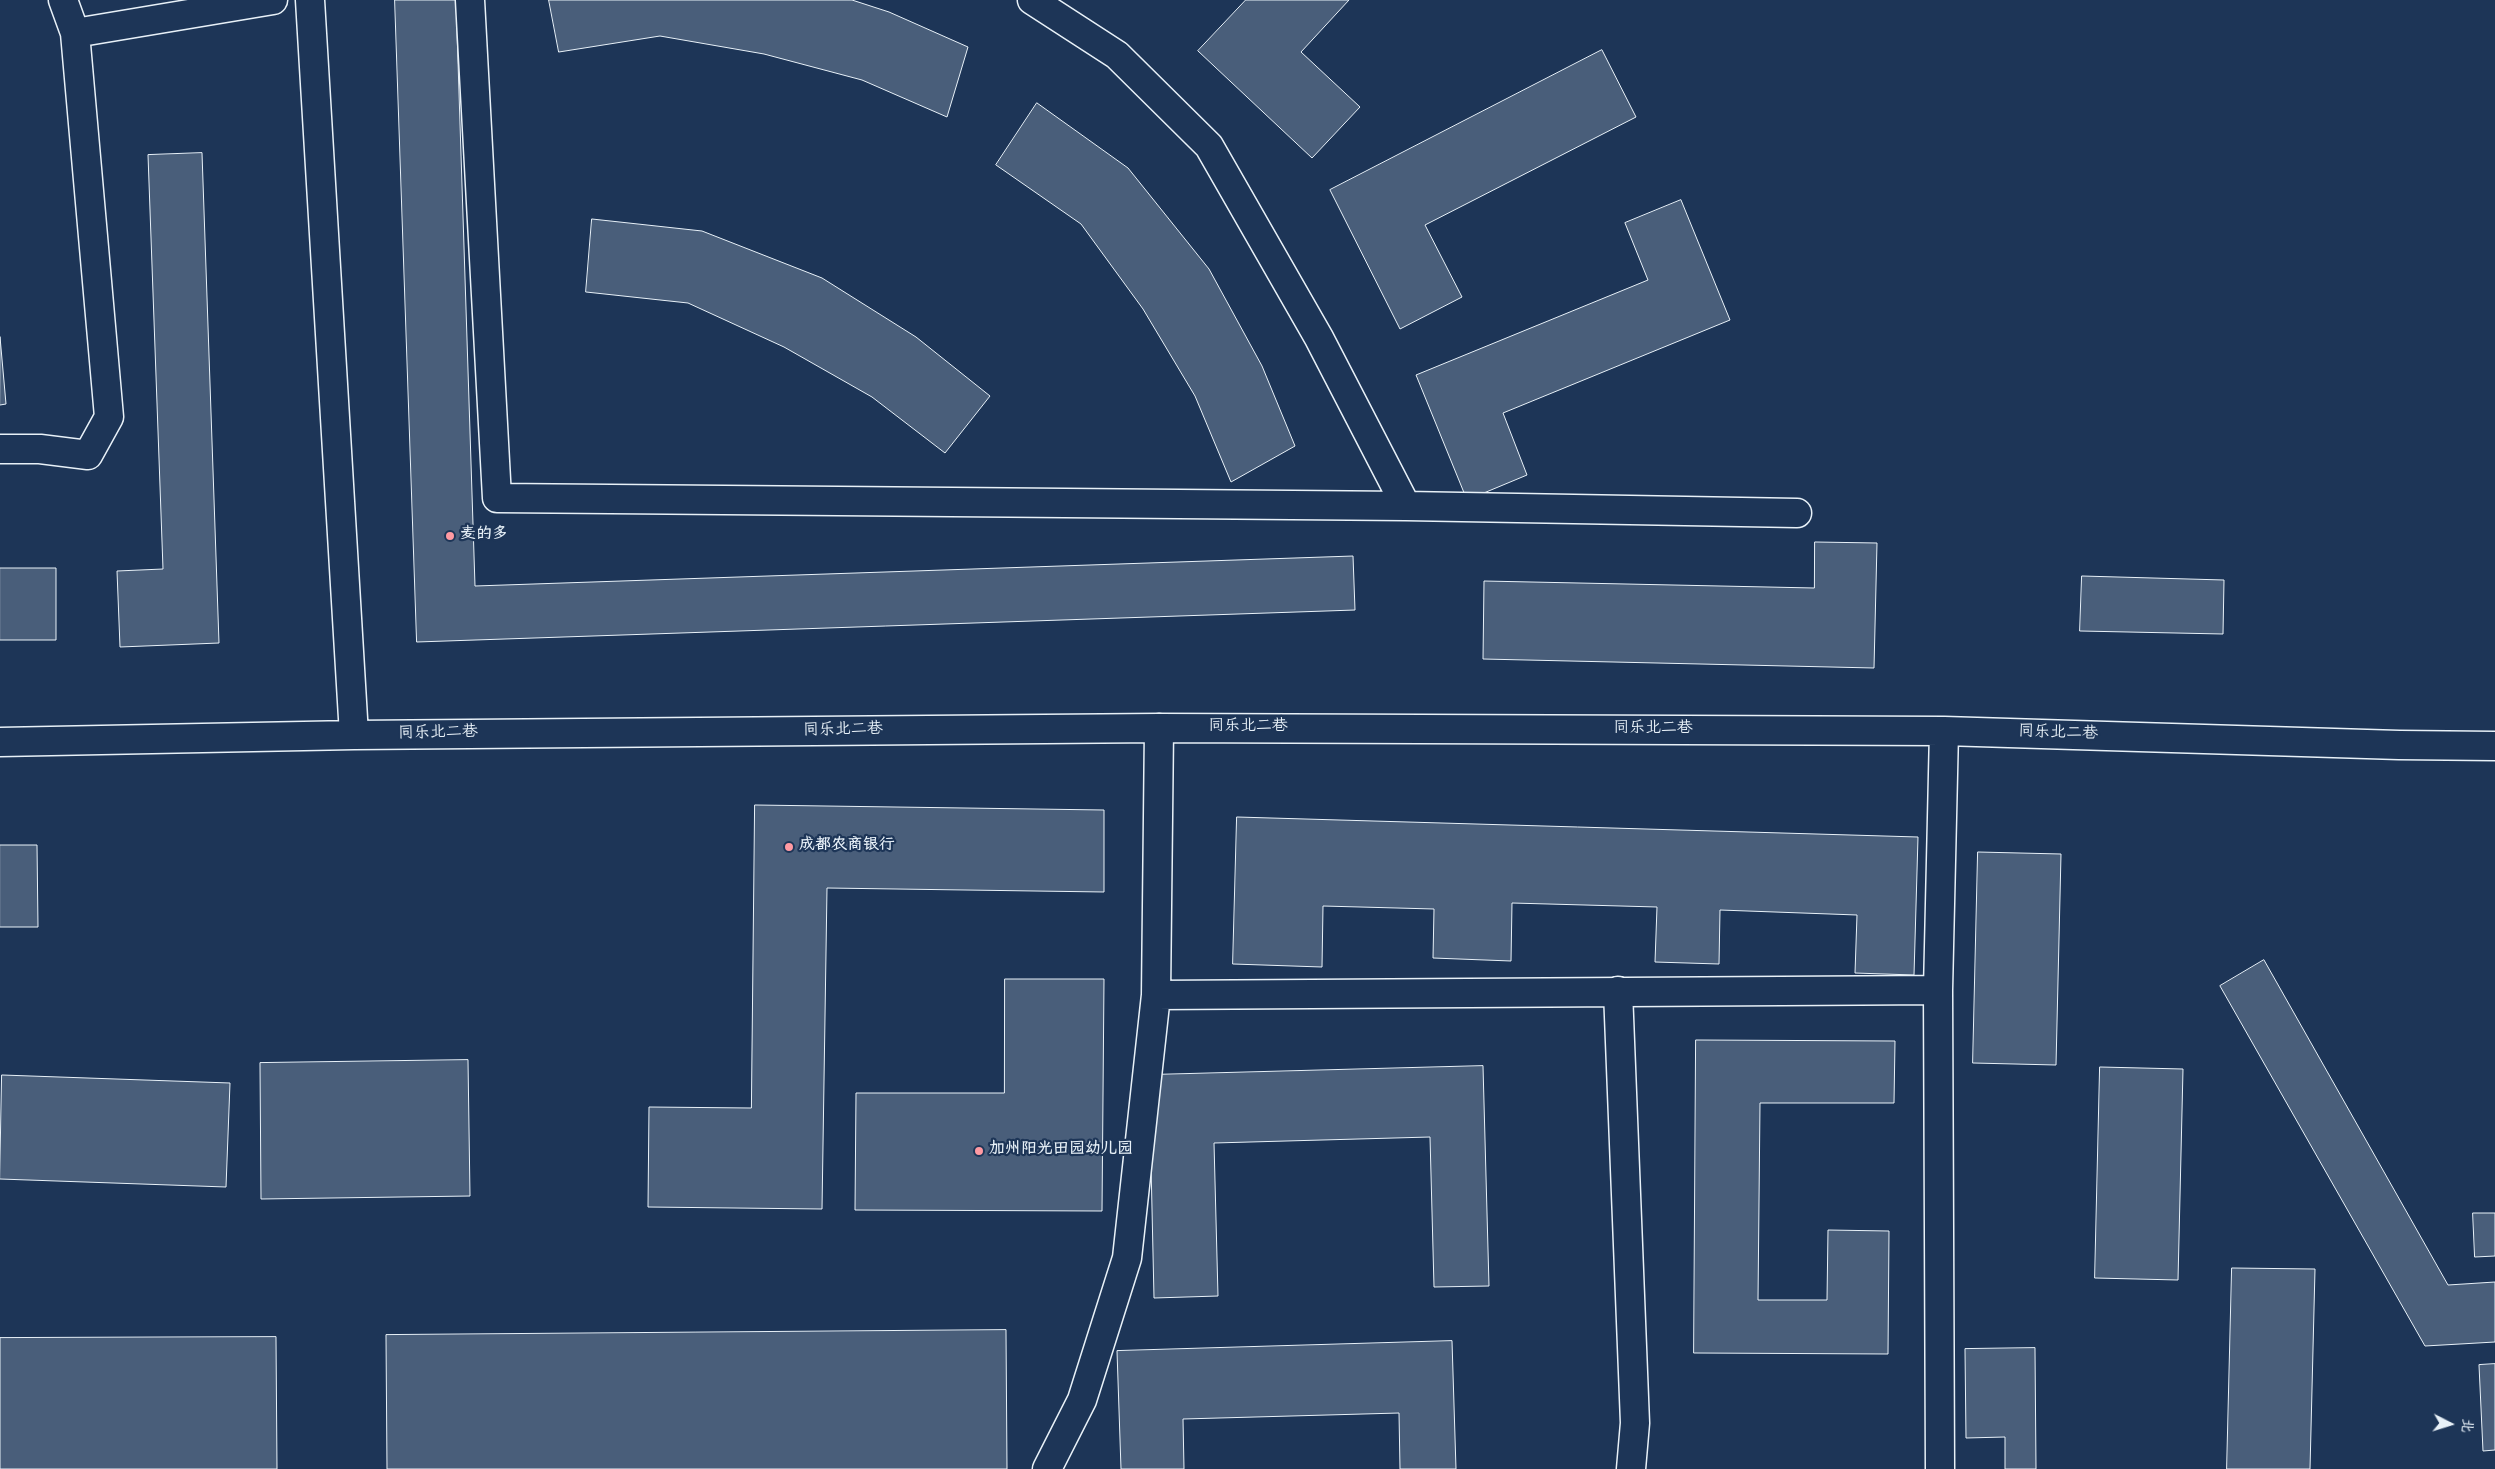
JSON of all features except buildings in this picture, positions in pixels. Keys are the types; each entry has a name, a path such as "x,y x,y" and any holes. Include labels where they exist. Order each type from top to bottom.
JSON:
{"street":[{"path":"0,449 40,449 88,455 109,417 75,33 63,0"},
{"path":"75,33 273,0"},
{"path":"310,0 354,735"},
{"path":"470,0 497,498 1406,506 1797,513"},
{"path":"1032,0 1117,55 1210,146 1319,338 1406,506"},
{"path":"1047,1469 1082,1400 1127,1258 1156,995 1159,728"},
{"name":"同乐北二巷","path":"0,742 354,735 1159,728 1944,731 2390,745 2495,746"},
{"path":"1940,1469 1938,990 1944,731"},
{"path":"1156,995 1938,990"},
{"path":"1618,991 1635,1423 1631,1469"}],"place":[{"name":"麦的多","path":"450,536"},
{"name":"成都农商银行","path":"789,847"},
{"name":"加州阳光田园幼儿园","path":"979,1151"}]}
